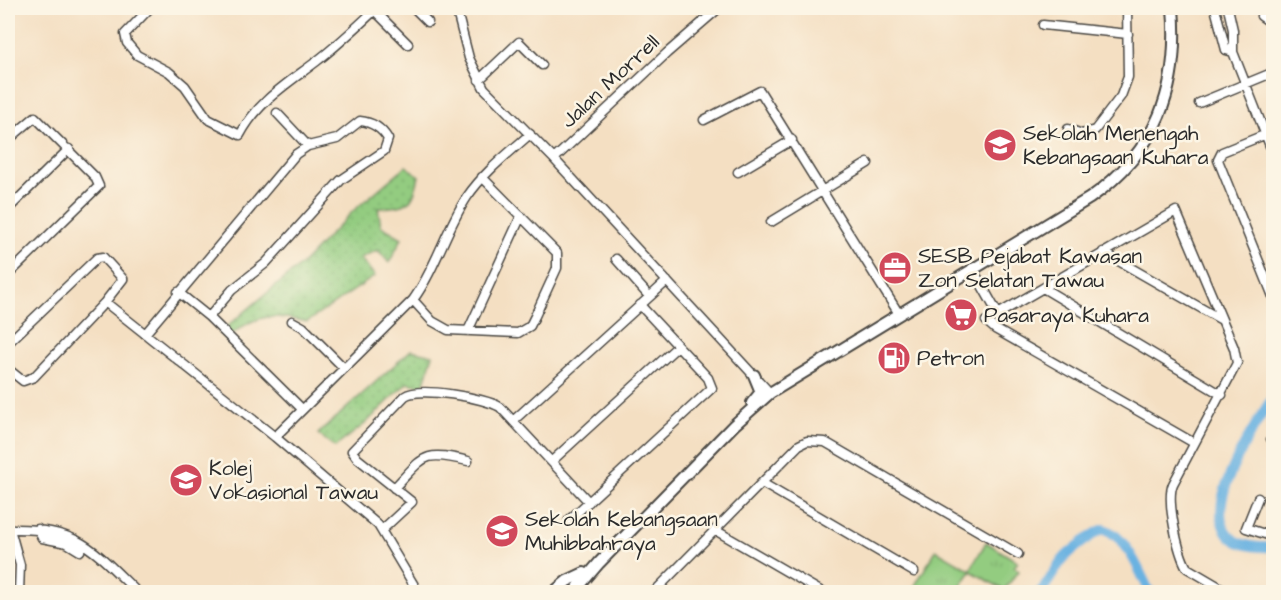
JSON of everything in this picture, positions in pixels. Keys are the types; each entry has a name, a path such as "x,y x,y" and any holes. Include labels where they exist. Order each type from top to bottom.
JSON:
{"main road":[{"path":"554,592 573,588 734,425 770,393 1090,198 1114,180 1136,156 1161,116 1173,66 1175,8"},
{"path":"754,375 773,386 789,381"},
{"path":"734,425 735,419 760,395 754,375"}],"street":[{"path":"150,8 125,34 127,43 137,55 176,78 208,119 240,135 255,111 269,96 333,48 376,9 408,44"},
{"path":"414,8 429,22"},
{"name":"Jalan Morrell","path":"554,159 693,28 719,8"},
{"path":"1068,129 1082,134 1090,133 1100,126 1116,104 1128,77 1127,8"},
{"path":"1215,8 1226,50 1233,52"},
{"path":"1228,8 1233,30 1233,52 1245,84 1269,133 1274,156"},
{"path":"458,9 469,57 479,80 770,393"},
{"path":"1261,16 1274,25"},
{"path":"1043,25 1128,34"},
{"path":"479,80 519,42 542,65"},
{"path":"1199,103 1274,72"},
{"path":"704,120 760,91 899,314"},
{"path":"277,113 308,146"},
{"path":"8,140 35,117 95,177 99,186 8,274"},
{"path":"145,334 288,161 308,146 330,142 360,122 376,126 388,139 384,151 341,180 266,263 232,290 208,317"},
{"path":"1269,133 1219,156 1218,160 1274,299"},
{"path":"275,437 413,300 429,276 465,199 482,177 530,134"},
{"path":"738,172 792,140"},
{"path":"8,208 69,149"},
{"path":"771,222 868,164"},
{"path":"413,300 442,328 518,333 525,330 544,297 557,268 557,253 482,177"},
{"path":"1194,443 994,329 986,321 1176,211 1237,356 1237,363 1170,490 1175,524 1187,568 1228,592"},
{"path":"468,331 521,216"},
{"path":"1103,252 1221,320"},
{"path":"8,343 100,256 123,279 105,302 34,377 23,381 8,369"},
{"path":"616,259 649,296"},
{"path":"972,268 998,314"},
{"path":"514,420 667,280"},
{"path":"1043,288 1222,395"},
{"path":"178,292 208,317 302,409"},
{"path":"105,302 275,437 383,530 418,592"},
{"path":"569,520 712,388 708,378 640,305"},
{"path":"292,321 303,327 344,368"},
{"path":"552,461 678,346"},
{"path":"383,530 412,502 357,458 352,451 409,393 424,392 493,402 514,420 589,502"},
{"path":"654,592 799,445 807,441 825,442 1018,554"},
{"path":"394,488 426,456 439,454 468,461"},
{"path":"762,483 914,572"},
{"path":"1258,498 1246,528 1274,537"},
{"path":"19,592 20,565 9,529 51,530 87,545 138,592"},
{"path":"38,529 42,538 67,543 80,551"},
{"path":"715,530 822,592"}],"green space":[{"path":"406,166 419,176 411,199 396,207 378,208 381,226 402,238 389,263 378,250 360,258 375,276 307,322 267,317 250,322 231,335 225,328 301,265 353,211"},
{"path":"411,350 433,355 423,386 407,383 365,424 335,447 318,434"},
{"path":"986,542 1018,562 1014,567 1019,571 1004,590 971,571 957,592 911,592 936,550 970,570"}],"waterway":[{"path":"1274,395 1236,462 1225,488 1221,512 1226,531 1243,544 1274,547"},
{"path":"1040,592 1065,557 1104,529 1120,539 1126,547 1150,592"}],"place":[{"name":"Sekolah Menengah Kebangsaan Kuhara","path":"1000,145"},
{"name":"SESB Pejabat Kawasan Zon Selatan Tawau","path":"895,268"},
{"name":"Pasaraya Kuhara","path":"961,315"},
{"name":"Petron","path":"894,358"},
{"name":"Kolej Vokasional Tawau","path":"186,480"},
{"name":"Sekolah Kebangsaan Muhibbahraya","path":"502,531"}]}
